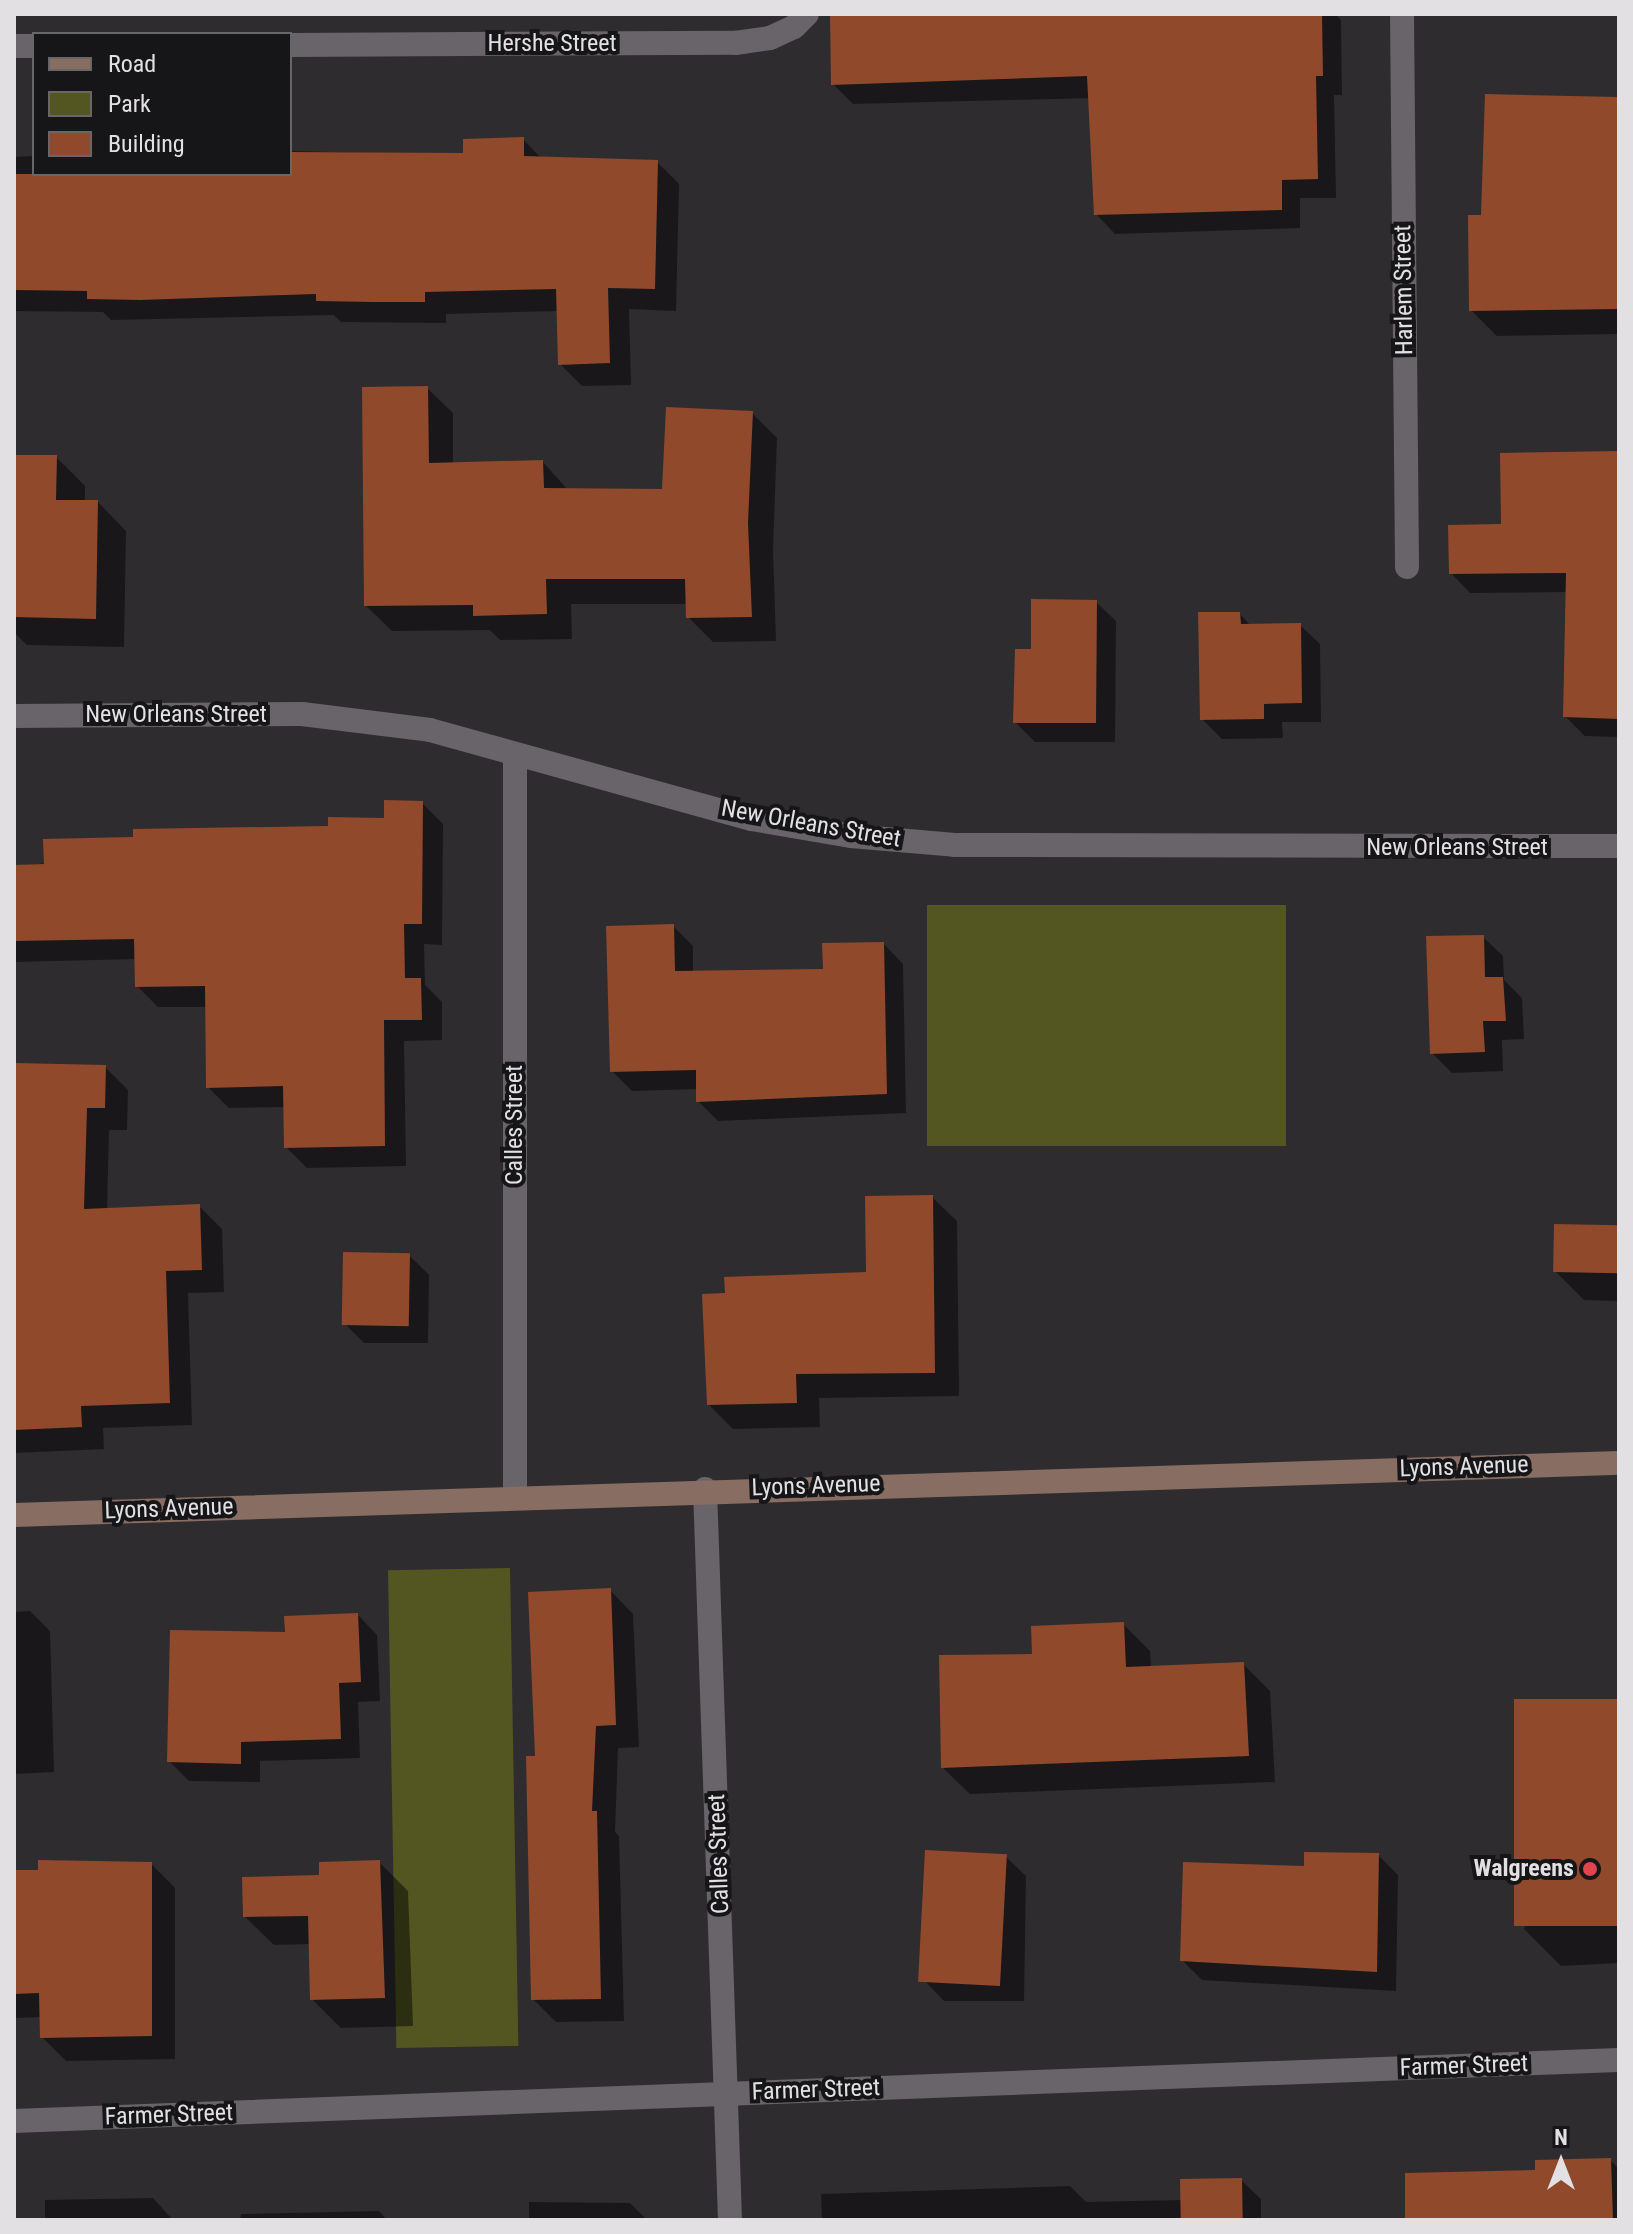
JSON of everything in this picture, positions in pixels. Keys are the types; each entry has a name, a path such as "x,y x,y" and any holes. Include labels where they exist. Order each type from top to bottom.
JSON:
{"street":[{"name":"Hershe Street","path":"292,45 735,43 770,38 794,27 807,14"},
{"name":"Harlem Street","path":"1402,14 1407,567"},
{"name":"New Orleans Street","path":"14,716 302,714 430,730 752,819 940,844 1619,846"},
{"name":"Calles Street","path":"515,755 515,1496"},
{"name":"Lyons Avenue","path":"14,1515 705,1489 1619,1463"},
{"name":"Calles Street","path":"705,1489 729,2093 730,2220"},
{"name":"Farmer Street","path":"14,2121 1619,2060"}],"green space":[{"path":"927,905 1286,905 1286,1146 927,1146"},
{"path":"510,1568 518,2046 396,2048 388,1570"}],"building":[{"path":"830,14 1322,14 1323,76 1316,76 1318,179 1282,180 1282,210 1094,215 1087,76 831,85"},
{"path":"1485,94 1617,97 1619,309 1469,311 1468,215 1481,215"},
{"path":"524,137 524,156 658,160 655,289 608,288 610,363 558,365 556,289 425,292 425,302 316,301 316,294 87,299 87,291 14,290 14,174 292,176 292,152 463,153 463,139"},
{"path":"428,386 429,463 543,460 544,488 662,489 666,407 753,411 748,523 752,617 686,618 685,579 546,579 547,614 473,616 473,605 364,606 362,387"},
{"path":"1619,451 1619,719 1563,717 1566,573 1449,574 1448,525 1501,524 1500,453"},
{"path":"14,455 57,455 56,500 98,500 96,619 14,617"},
{"path":"1031,599 1097,600 1096,723 1013,723 1015,649 1031,649"},
{"path":"1198,612 1240,612 1241,624 1301,623 1302,703 1264,704 1264,719 1200,720"},
{"path":"384,800 423,801 422,924 404,924 405,978 421,978 422,1020 384,1020 385,1146 284,1148 283,1086 206,1088 205,986 135,987 134,939 14,941 14,865 44,864 43,839 133,837 133,829 328,826 328,817 384,818"},
{"path":"674,924 675,971 823,969 822,943 884,942 887,1094 696,1102 696,1070 610,1072 606,926"},
{"path":"1484,935 1485,977 1503,977 1506,1021 1483,1021 1485,1052 1430,1054 1426,936"},
{"path":"14,1063 106,1065 105,1108 87,1108 84,1209 200,1204 202,1270 166,1271 170,1403 81,1406 82,1427 14,1430"},
{"path":"933,1195 935,1373 796,1374 797,1403 707,1405 702,1294 725,1293 724,1277 866,1272 865,1196"},
{"path":"1554,1224 1619,1225 1618,1273 1553,1272"},
{"path":"343,1252 410,1253 409,1326 342,1325"},
{"path":"611,1588 616,1725 596,1726 592,1811 597,1811 601,1999 531,2000 526,1756 535,1756 528,1592"},
{"path":"358,1613 361,1682 339,1683 341,1739 241,1742 241,1764 167,1762 170,1630 285,1632 284,1616"},
{"path":"1124,1622 1126,1667 1244,1662 1249,1756 941,1768 939,1655 1032,1654 1031,1626"},
{"name":"Walgreens","path":"1514,1699 1619,1699 1619,1926 1514,1926"},
{"path":"925,1850 1007,1854 1000,1986 918,1982"},
{"path":"1304,1852 1379,1853 1377,1972 1180,1961 1183,1862 1304,1866"},
{"path":"38,1860 152,1862 152,2036 40,2038 39,1993 14,1994 14,1870 38,1870"},
{"path":"380,1860 385,1998 310,2000 308,1916 243,1917 242,1877 319,1875 319,1862"},
{"path":"1611,2158 1613,2220 1405,2220 1405,2173 1535,2170 1535,2160"},
{"path":"1242,2178 1243,2220 1181,2220 1180,2179"}],"place":[{"name":"Walgreens","path":"1590,1869"}]}
